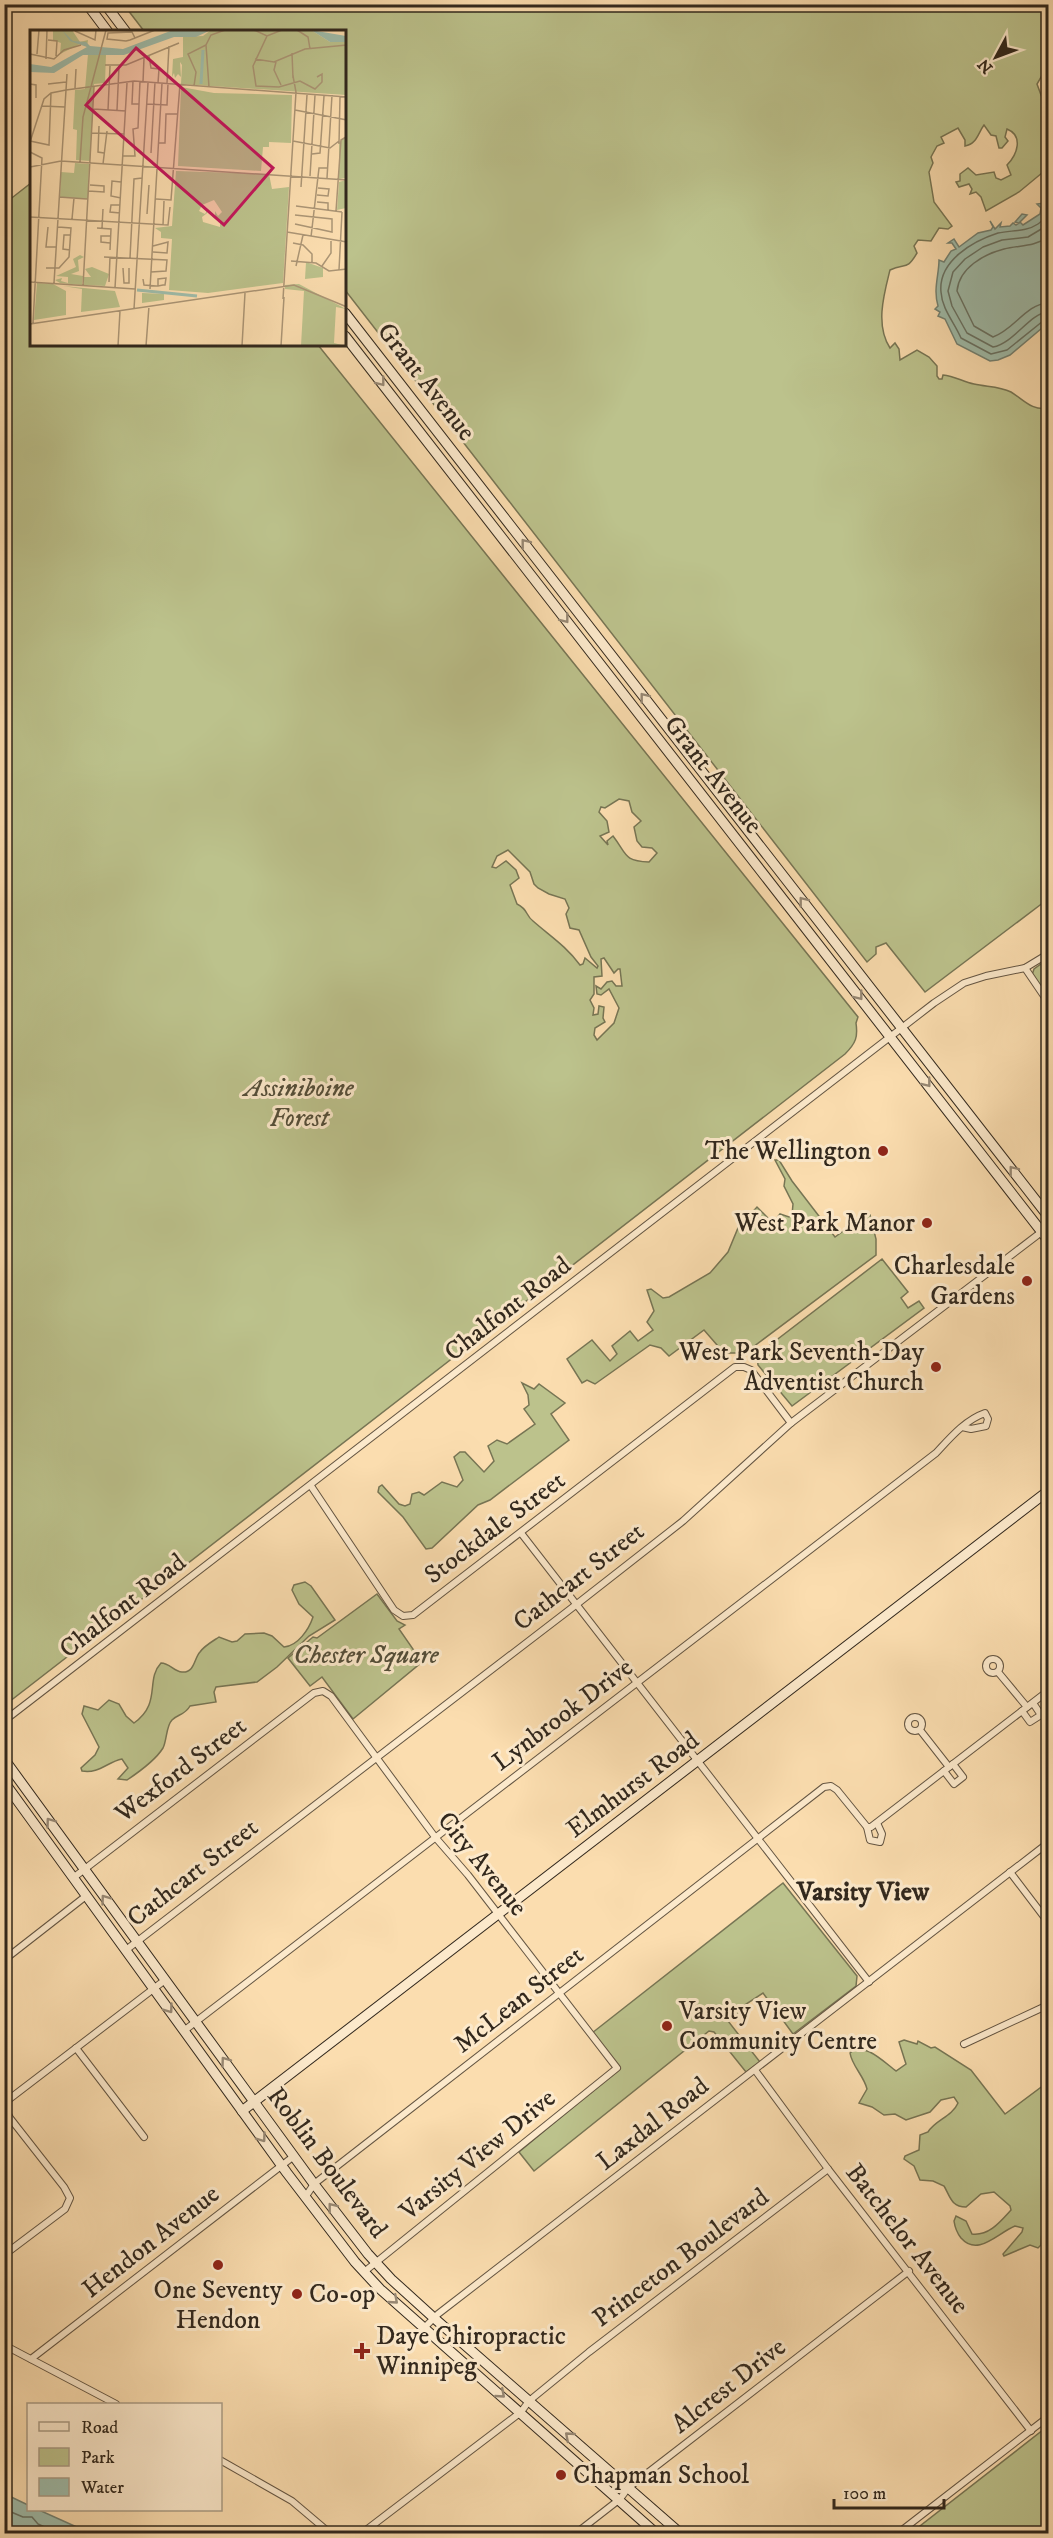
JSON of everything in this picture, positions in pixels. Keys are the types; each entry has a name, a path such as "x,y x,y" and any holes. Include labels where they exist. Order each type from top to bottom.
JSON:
{"main road":[{"path":"87,4 106,30"},
{"path":"105,4 124,30"},
{"name":"Grant Avenue","path":"346,314 1048,1216"},
{"name":"Grant Avenue","path":"346,337 1046,1233"},
{"name":"Elmhurst Road","path":"242,2111 1048,1491"},
{"name":"Roblin Boulevard","path":"4,1759 314,2184 376,2263 434,2318 681,2534"},
{"name":"Roblin Boulevard","path":"4,1782 281,2165 364,2272 657,2534"},
{"path":"1038,2534 1048,2530"}],"street":[{"name":"Chalfont Road","path":"4,1721 948,993 964,983 986,975 1025,968 1048,954"},
{"path":"1025,968 1048,999"},
{"name":"Cathcart Street","path":"126,1950 683,1521 791,1422 1046,1233"},
{"name":"Stockdale Street","path":"311,1486 394,1610 403,1616 413,1615 735,1367 751,1370 791,1422"},
{"name":"Lynbrook Drive","path":"185,2030 936,1453 962,1427"},
{"path":"521,1533 869,1982"},
{"path":"998,1672 1027,1707"},
{"name":"City Avenue","path":"314,1693 323,1691 331,1696 435,1837 468,1875 617,2068"},
{"path":"877,1823 882,1834 880,1842 870,1840 867,1827 877,1823 1048,1691"},
{"name":"Wexford Street","path":"73,1878 314,1693"},
{"path":"920,1730 949,1767"},
{"name":"McLean Street","path":"306,2196 314,2184 824,1787 831,1786 837,1790 867,1827"},
{"name":"Laxdal Road","path":"425,2327 1048,1843"},
{"path":"1010,1872 1048,1922"},
{"path":"4,1960 86,1896"},
{"path":"4,2255 64,2209 70,2198 10,2118 6,2105 13,2096 165,1980"},
{"path":"964,2044 1048,2004"},
{"path":"76,2048 144,2137"},
{"name":"Varsity View Drive","path":"364,2272 617,2068"},
{"name":"Batchelor Avenue","path":"754,2070 1031,2430"},
{"name":"Hendon Avenue","path":"31,2359 294,2156"},
{"name":"Princeton Boulevard","path":"361,2534 521,2412 529,2401 828,2169"},
{"name":"Alcrest Drive","path":"575,2534 620,2499 628,2488 909,2271"},
{"path":"4,2345 114,2403"},
{"path":"897,2534 1048,2417"},
{"path":"222,2461 292,2501 330,2534"}],"green space":[{"path":"124,5 1048,5 1048,65 1037,84 1048,114 1048,168 1019,192 986,211 981,197 976,192 970,194 972,189 969,184 959,187 956,182 960,181 960,174 968,168 976,175 994,172 996,178 1001,180 1011,175 1007,165 1016,151 1016,136 1007,129 1005,137 1008,141 1002,148 999,148 996,136 991,135 984,125 975,141 969,145 965,146 965,140 958,128 941,137 944,143 937,146 931,157 933,163 929,172 934,202 952,226 948,229 939,228 931,241 918,240 914,246 917,253 910,263 890,270 883,299 882,320 885,339 890,348 895,343 899,349 900,360 917,350 929,357 937,366 939,379 942,379 943,375 1002,389 1037,408 1048,408 1048,899 925,992 886,943 876,947 876,954 867,962 346,291 346,30 143,30"},
{"name":"Assiniboine Forest","path":"30,184 30,346 319,346 858,1017 855,1040 845,1054 5,1705 4,204","holes":["619,799 629,801 632,812 641,821 634,827 637,841 642,847 652,848 657,853 649,862 630,858 613,836 607,841 608,845 600,836 609,832 607,821 599,812 601,807 605,808","508,850 530,872 538,888 565,899 569,908 566,914 570,928 579,930 597,968 585,958 583,964 580,965 517,904 510,885 519,878 516,870 506,861 496,868 492,867 497,856","604,958 614,973 620,969 622,986 616,986 612,981 607,982 601,989 596,986 597,994 601,995 609,989 619,1008 614,1023 597,1040 594,1035 595,1028 605,1022 604,1007 599,1006 598,1014 593,1015 594,1008 590,1000 594,994 594,977 602,976 601,959"]},
{"path":"1048,959 1048,996 1032,975 1034,969"},
{"path":"775,1160 779,1160 792,1181 835,1237 868,1213 876,1239 876,1255 744,1353 724,1353 704,1330 669,1356 661,1348 650,1345 595,1384 587,1380 582,1383 567,1359 592,1340 610,1361 617,1354 612,1346 630,1331 638,1341 653,1330 647,1322 654,1311 647,1290 651,1289 663,1298 669,1297 710,1273 728,1252 738,1228 757,1207 773,1223 780,1214 789,1217 792,1215 793,1204 784,1186 785,1179"},
{"path":"882,1259 908,1292 901,1298 908,1308 919,1301 924,1308 792,1406 758,1365 757,1355"},
{"path":"522,1383 534,1389 539,1384 565,1403 551,1414 569,1440 490,1500 478,1505 432,1548 426,1549 403,1517 378,1492 379,1487 382,1485 399,1504 405,1506 410,1504 412,1494 419,1492 424,1495 442,1482 457,1487 463,1480 454,1457 460,1452 465,1452 484,1472 494,1461 488,1446 497,1440 507,1444 535,1424 524,1409 529,1405 528,1395"},
{"path":"305,1582 311,1586 335,1620 309,1636 277,1667 257,1682 216,1687 214,1692 216,1702 190,1706 174,1718 170,1723 160,1753 127,1780 118,1779 128,1768 122,1759 93,1771 82,1771 81,1768 95,1755 99,1747 82,1714 84,1706 98,1710 109,1700 119,1704 126,1716 134,1723 148,1708 156,1670 161,1663 179,1672 186,1672 192,1668 202,1650 219,1637 232,1642 245,1634 264,1633 272,1636 284,1647 294,1644 306,1632 313,1617 299,1604 292,1590 294,1585"},
{"name":"Chester Square","path":"377,1594 397,1621 405,1625 399,1629 422,1662 353,1719 322,1677 310,1686 288,1658 313,1637 317,1638"},
{"name":"Varsity View Community Centre","path":"783,1883 857,1976 856,1986 793,2034 763,1993 740,2008 741,2011 728,2021 760,2062 746,2072 714,2032 709,2031 534,2171 519,2152 620,2068 592,2033"},
{"path":"904,2040 917,2044 918,2041 931,2048 935,2047 971,2070 1005,2114 1048,2082 1048,2228 1042,2231 1041,2245 1038,2248 1030,2245 1004,2256 1003,2254 1022,2232 1023,2228 1015,2226 981,2245 967,2243 956,2230 954,2221 956,2216 966,2221 972,2234 984,2233 1011,2210 1010,2206 994,2192 981,2194 966,2207 961,2207 952,2200 944,2186 933,2181 920,2180 914,2166 904,2159 905,2156 919,2150 920,2135 928,2132 955,2108 958,2103 954,2097 941,2100 930,2112 906,2120 895,2114 884,2115 872,2107 859,2103 867,2089 850,2053 861,2049 867,2051 896,2071 906,2064 899,2042"},
{"path":"1048,2426 1048,2533 911,2533"}],"water":[{"path":"1048,202 1048,323 1010,355 990,361 957,344 945,319 938,316 940,312 935,309 938,306 936,288 939,260 944,262 951,251 956,249 952,243 948,243 954,239 959,247 978,233 991,230 993,227 990,221 995,229 1001,223 1000,227 1010,226 1013,223 1016,225 1019,223 1015,222 1022,214 1027,215 1020,222 1023,225 1040,214 1041,208 1037,204 1044,203 1045,206"},
{"path":"5,2494 27,2505 27,2511 41,2511 90,2533 5,2533"}],"place":[{"name":"The Wellington","path":"883,1151"},
{"name":"West Park Manor","path":"927,1223"},
{"name":"Charlesdale Gardens","path":"1027,1281"},
{"name":"West Park Seventh-Day Adventist Church","path":"936,1367"},
{"name":"Varsity View Community Centre","path":"667,2026"},
{"name":"One Seventy Hendon","path":"218,2265"},
{"name":"Co-op","path":"297,2294"},
{"name":"Daye Chiropractic Winnipeg","path":"362,2351"},
{"name":"Chapman School","path":"561,2475"}],"district":[{"name":"Varsity View","path":"863,1892"}]}
